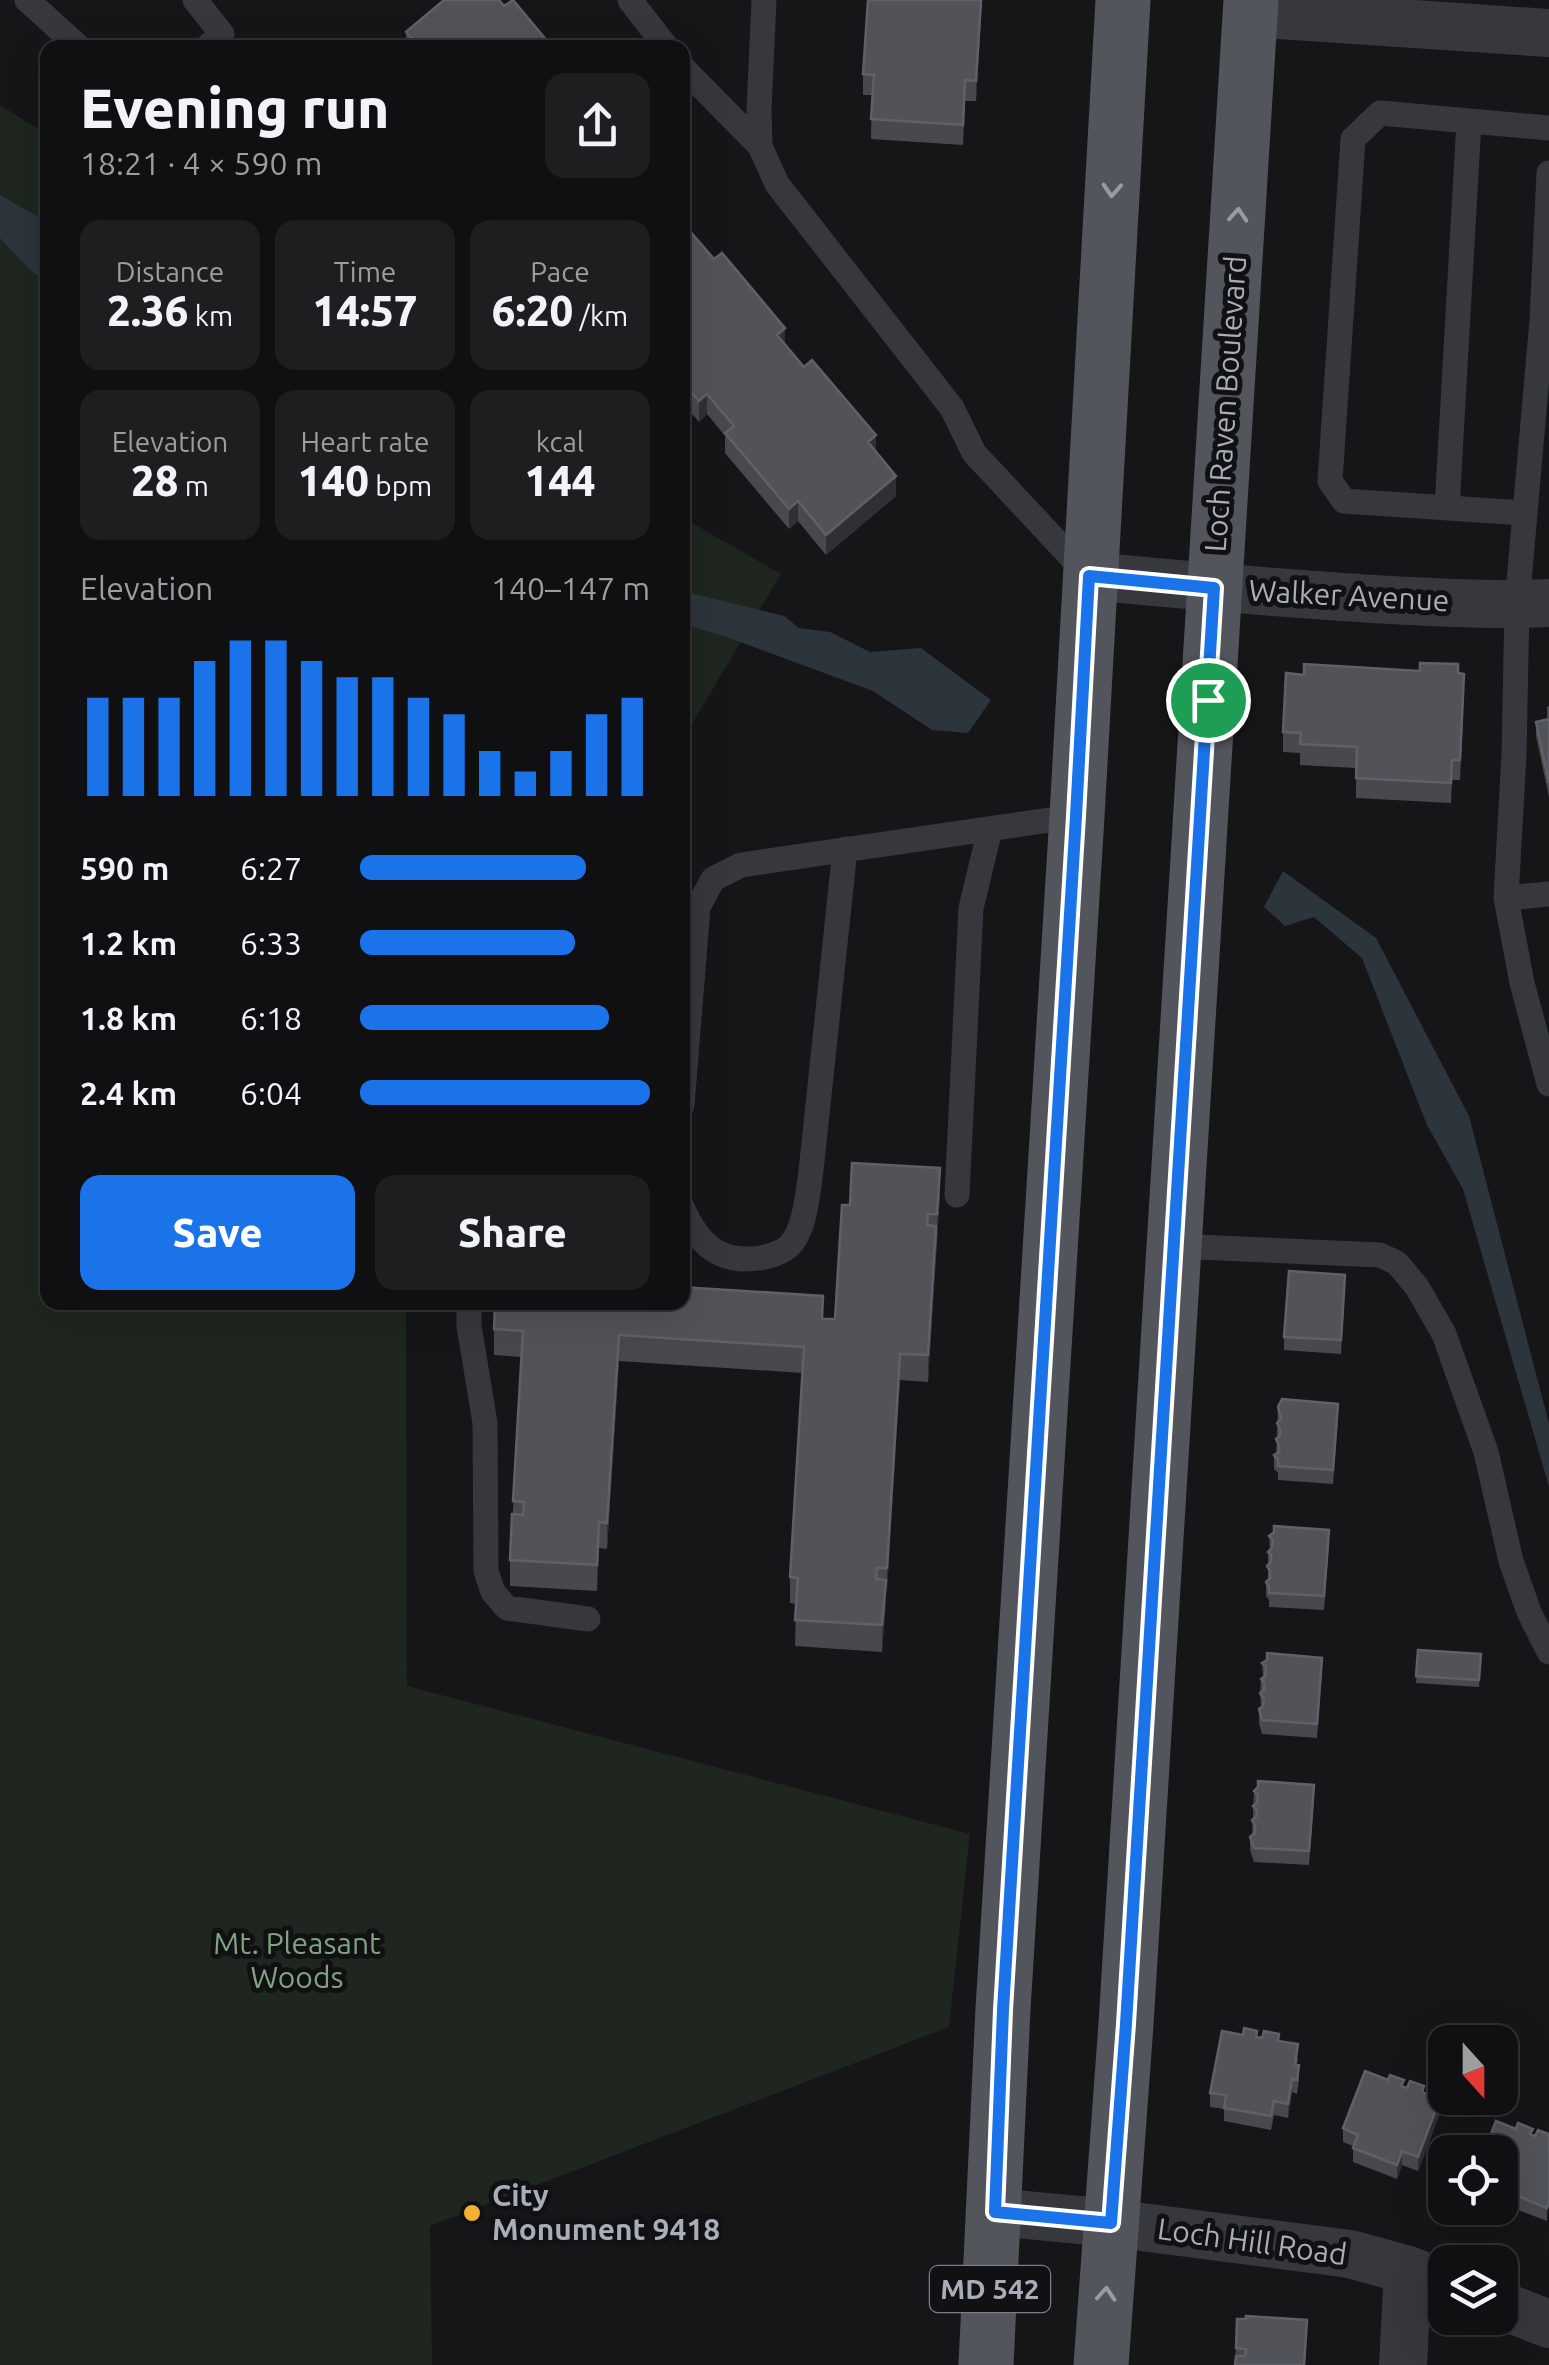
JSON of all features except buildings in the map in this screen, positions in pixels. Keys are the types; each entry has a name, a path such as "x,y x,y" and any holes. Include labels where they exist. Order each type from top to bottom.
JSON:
{"main road":[{"path":"995,2212 1003,2010 1123,0"},
{"name":"Loch Raven Boulevard","path":"1101,2365 1126,2024 1251,7"},
{"name":"MD 542","path":"986,2365 995,2212"}],"street":[{"path":"1251,7 1549,33"},
{"name":"Walker Avenue","path":"1089,576 1386,600 1533,604"},
{"name":"Loch Hill Road","path":"995,2212 1259,2240 1350,2254 1426,2277"},
{"path":"1403,2365 1426,2277"},
{"path":"1518,2312 1549,2324"}],"lane":[{"path":"27,0 71,40"},
{"path":"194,0 222,34 215,40"},
{"path":"630,0 660,40"},
{"path":"760,146 764,0"},
{"path":"690,75 760,146 777,184 952,408 974,454 1089,576"},
{"path":"1524,513 1344,501 1330,481 1352,138 1380,113 1549,128"},
{"path":"1447,508 1469,121"},
{"path":"1549,173 1546,320 1524,513 1533,604 1512,794 1506,898 1522,983 1549,1084"},
{"path":"690,970 698,907 713,879 741,865 1076,816"},
{"path":"957,1194 971,908 990,830"},
{"path":"690,1223 717,1254 740,1260 767,1258 789,1246 802,1223 810,1184 845,850"},
{"path":"1506,898 1549,894"},
{"path":"1174,1246 1380,1255 1397,1263 1417,1287 1444,1334 1486,1452 1510,1561 1549,1652"},
{"path":"469,1310 485,1423 486,1571 493,1592 507,1608 588,1619"}],"green space":[{"name":"Mt. Pleasant Woods","path":"0,105 40,130 40,1310 406,1310 407,1686 970,1834 949,2027 430,2226 432,2365 0,2365"},
{"path":"690,522 781,574 690,727"}],"shaded area":[{"path":"0,195 40,218 40,277 28,268 0,238"},
{"path":"690,593 784,616 799,628 830,632 870,652 921,648 991,700 968,733 932,730 873,691 690,626"},
{"path":"1283,871 1376,938 1469,1116 1549,1424 1549,1487 1463,1189 1427,1125 1362,958 1314,917 1285,926 1264,907"}],"place":[{"name":"City Monument 9418","path":"472,2213"}],"route":[{"path":"1089,576 1214,588 1208,700 1111,2223 995,2212 1003,2010 1089,576"}]}
